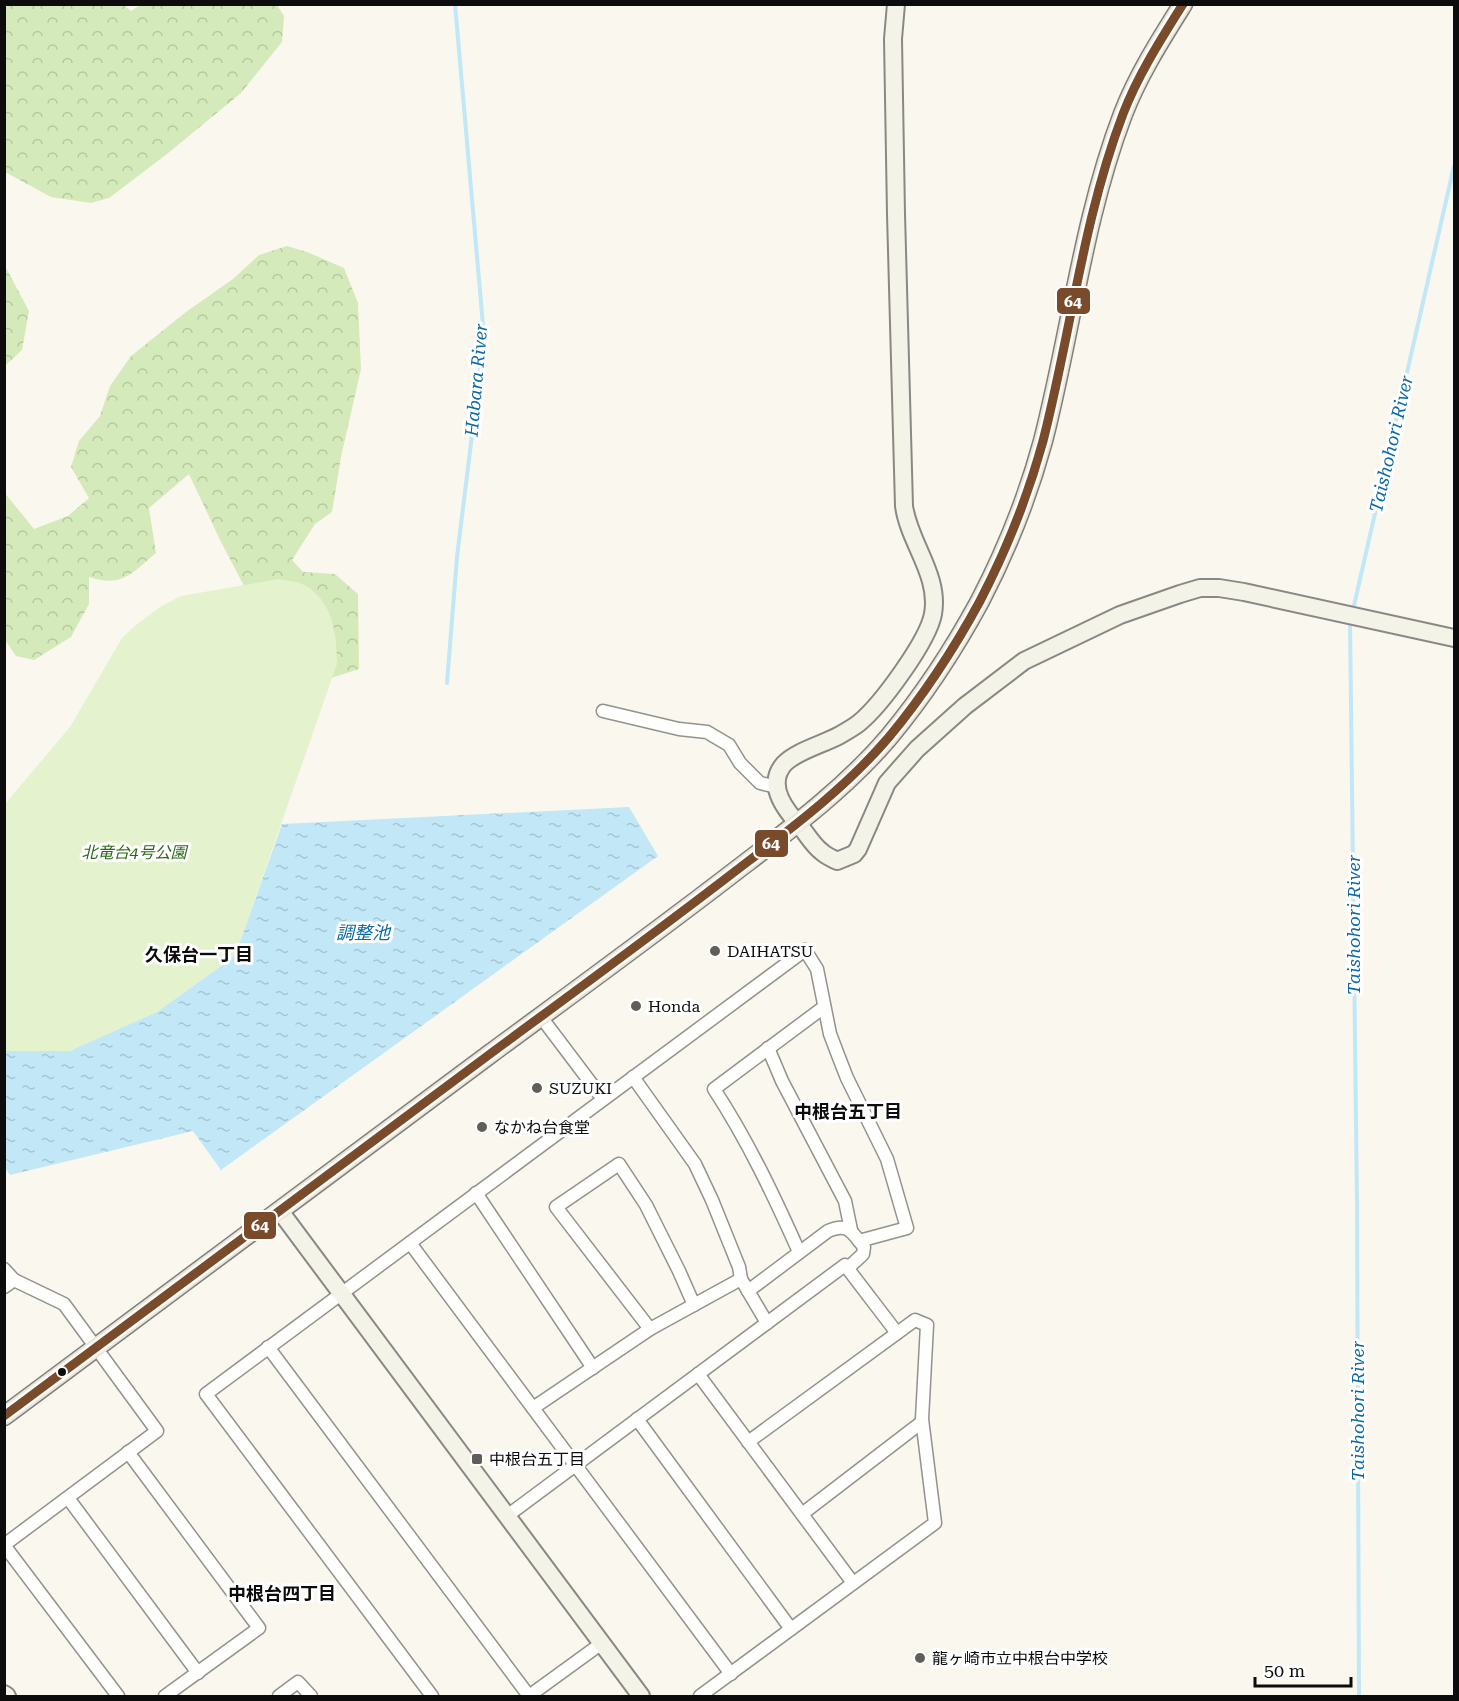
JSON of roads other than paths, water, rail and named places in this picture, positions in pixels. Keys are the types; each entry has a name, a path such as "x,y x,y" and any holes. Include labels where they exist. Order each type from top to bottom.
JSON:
{"main road":[{"path":"4,1416 797,824 837,790 889,737 950,652 982,597 1011,534 1043,440 1088,230 1115,136 1138,81 1183,4"}],"street":[{"path":"896,4 893,39 904,506 907,527 931,580 934,596 933,614 917,649 883,697 861,722 790,759 779,771 777,787 783,804 797,824 822,852 837,861 854,854 887,783 917,749 965,706 1024,661 1120,615 1200,588 1244,592 1455,638"},
{"path":"603,711 679,729 707,732 729,745 740,764 760,783 777,787"},
{"path":"432,1696 206,1394 805,950 818,969 830,1034 847,1078 887,1159 907,1228 859,1240"},
{"path":"799,1252 770,1186 734,1120 714,1089 824,1007"},
{"path":"541,1017 603,1099"},
{"path":"768,1048 782,1081 845,1202 851,1230 864,1247 863,1254 848,1268"},
{"path":"633,1077 695,1164 739,1267 741,1279 767,1323"},
{"path":"650,1329 556,1207 619,1164 646,1204 694,1305"},
{"path":"476,1193 593,1368"},
{"path":"280,1211 641,1696"},
{"path":"748,1291 828,1231 838,1226 851,1230"},
{"path":"410,1242 731,1674"},
{"path":"507,1516 845,1265 897,1333"},
{"path":"4,1269 10,1283 64,1304 157,1431 4,1545 118,1696"},
{"path":"533,1408 650,1329 741,1279"},
{"path":"700,1696 935,1523 922,1422 927,1325 915,1320 748,1442"},
{"path":"268,1347 529,1696 602,1643"},
{"path":"698,1374 853,1583"},
{"path":"637,1419 791,1629"},
{"path":"802,1514 922,1422"},
{"path":"128,1452 259,1628 165,1696"},
{"path":"68,1497 198,1673"},
{"path":"279,1696 298,1682 310,1696"}],"water":[{"name":"調整池","path":"629,807 658,856 221,1170 193,1131 10,1175 5,1168 5,1051 70,1051 157,1012 235,956 282,824"}],"waterway":[{"name":"Habara River","path":"447,683 457,557 484,337 455,4"},
{"name":"Taishohori River","path":"1353,610 1454,166"},
{"name":"Taishohori River","path":"1350,620 1357,1206 1359,1696"}],"place":[{"name":"DAIHATSU","path":"715,951"},
{"name":"Honda","path":"636,1006"},
{"name":"SUZUKI","path":"537,1088"},
{"name":"なかね台食堂","path":"482,1127"},
{"name":"中根台五丁目","path":"477,1459"},
{"name":"龍ヶ崎市立中根台中学校","path":"920,1658"}],"district":[{"name":"久保台一丁目","path":"199,954"},
{"name":"中根台五丁目","path":"848,1111"},
{"name":"中根台四丁目","path":"282,1593"}],"park label":[{"name":"北竜台4号公園","path":"134,852"}]}
